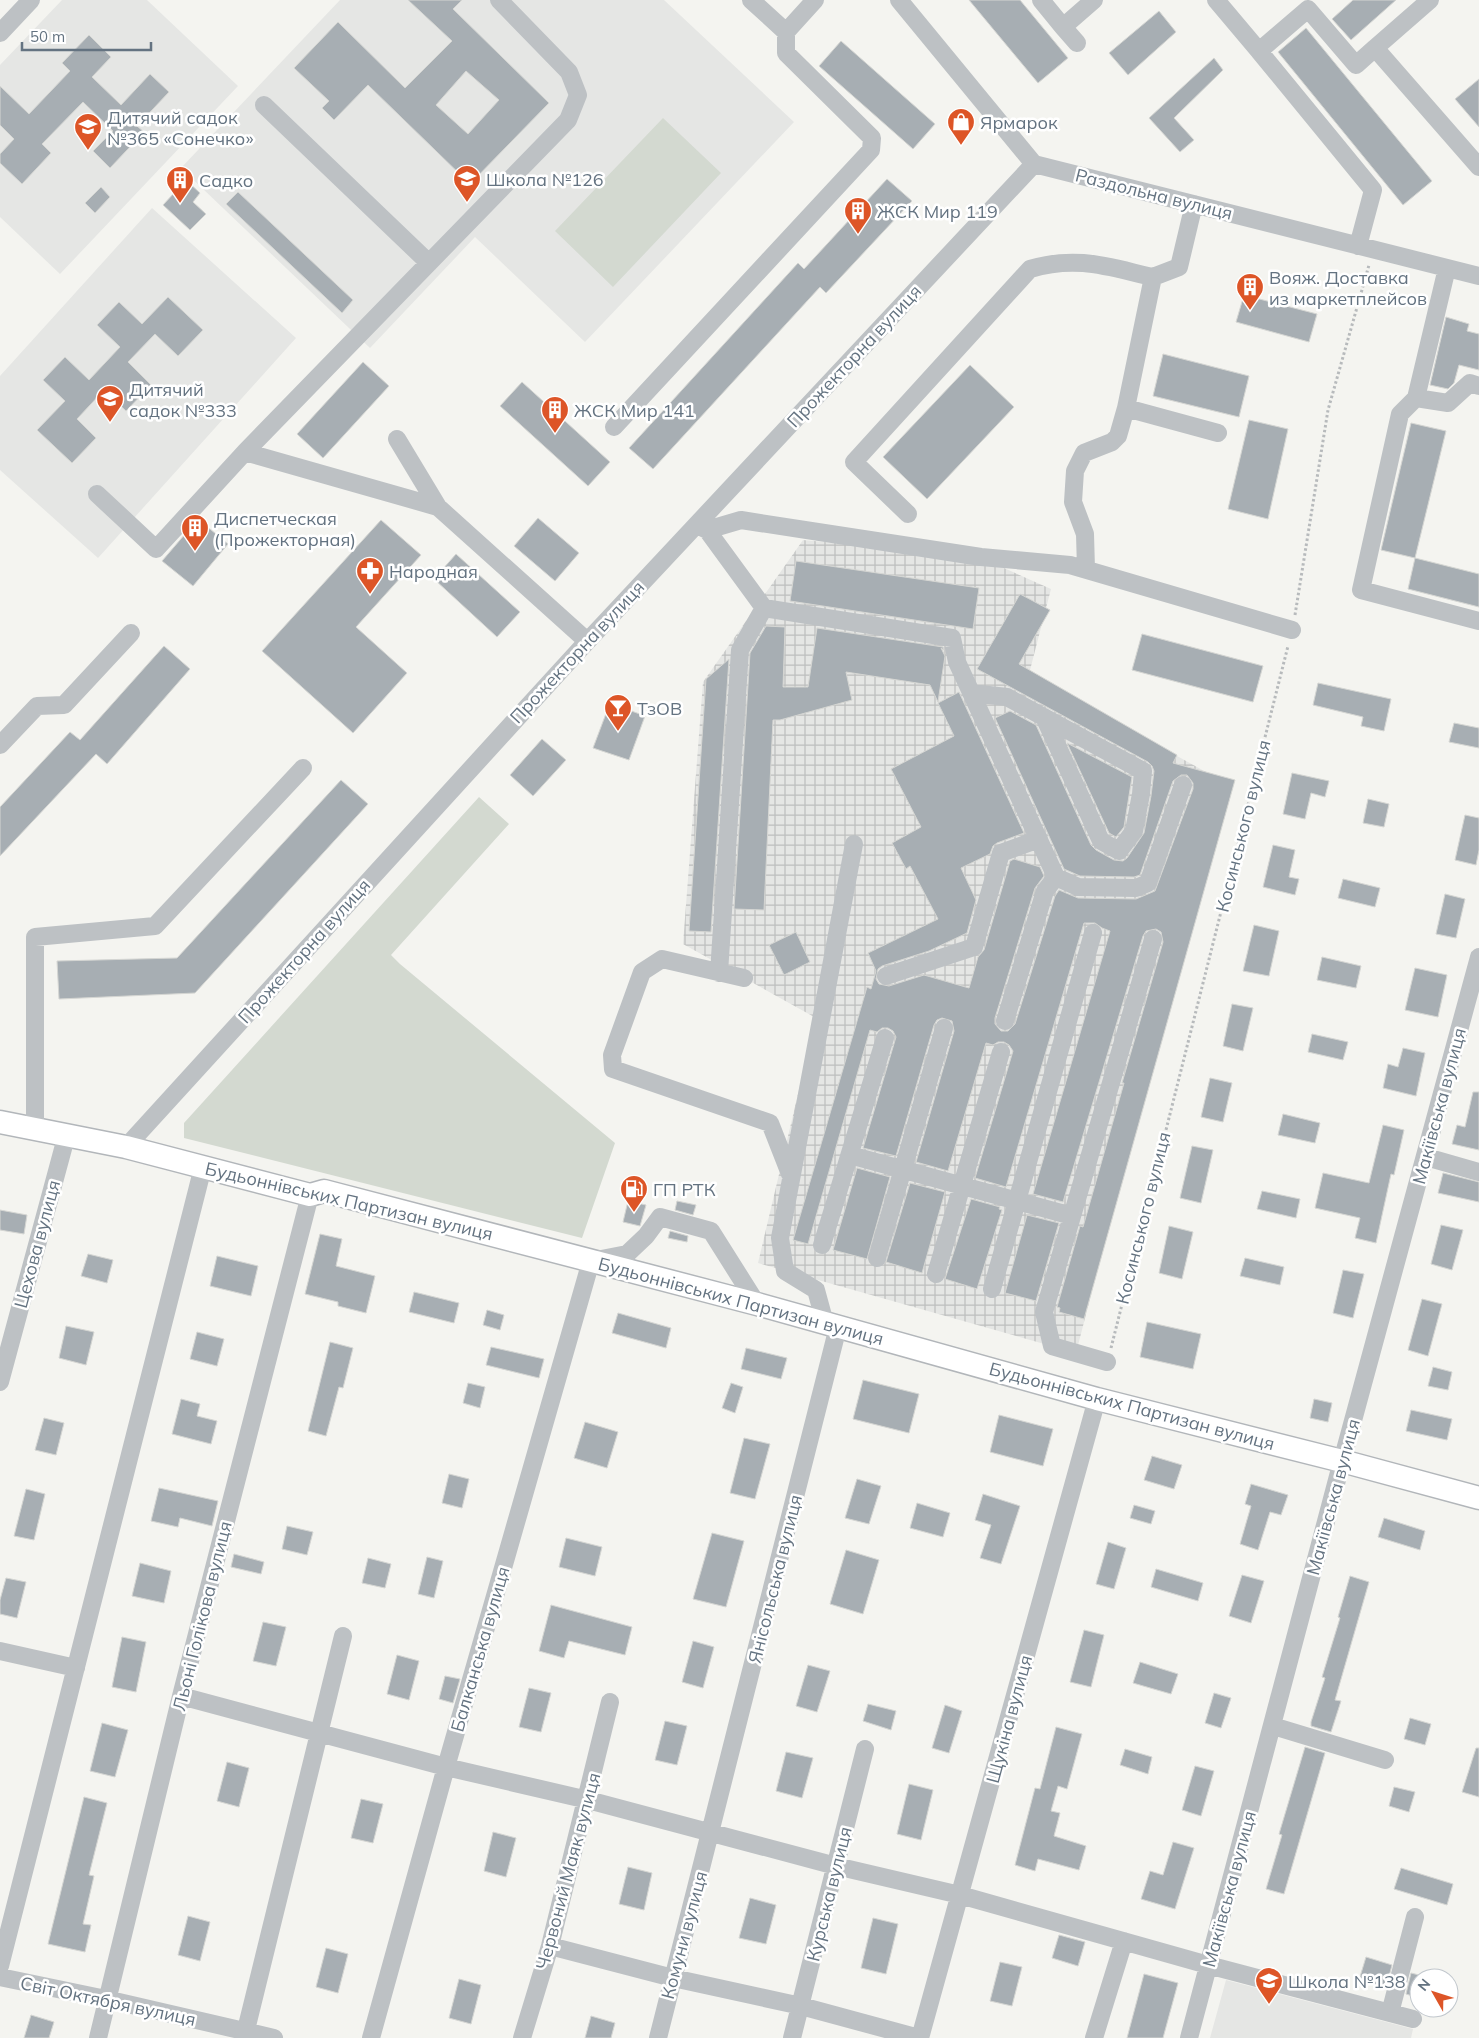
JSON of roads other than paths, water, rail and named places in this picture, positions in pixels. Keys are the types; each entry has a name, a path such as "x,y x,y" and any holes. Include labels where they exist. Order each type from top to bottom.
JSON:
{"main road":[{"name":"Будьоннівських Партизан вулиця","path":"0,1122 126,1147 310,1195 324,1191 757,1304 1097,1399 1479,1498"}],"street":[{"path":"0,33 31,0"},
{"path":"97,494 156,549 245,452 568,120 578,95 569,72 498,0"},
{"path":"752,0 786,32"},
{"path":"614,427 871,150 872,138 863,127 786,53 786,32 815,0"},
{"path":"899,0 1034,164"},
{"path":"1041,0 1077,43"},
{"path":"1063,28 1094,0"},
{"path":"1216,0 1374,190 1366,248"},
{"path":"1259,51 1308,9 1356,65 1430,0"},
{"path":"1375,48 1479,167"},
{"path":"264,105 429,263"},
{"name":"Раздольна вулиця","path":"1034,164 1479,276"},
{"name":"Прожекторна вулиця","path":"126,1147 587,641 702,527 1034,164"},
{"path":"908,514 854,462 1030,269 1052,263 1088,262 1153,277 1179,267 1194,204"},
{"path":"1447,268 1416,398 1400,414 1361,590 1479,621"},
{"path":"1086,570 1084,534 1073,502 1074,471 1084,453 1112,442 1118,436 1126,408 1153,277"},
{"path":"1416,398 1448,403 1470,383 1479,386"},
{"path":"1126,408 1218,433"},
{"path":"397,439 438,507 587,641"},
{"path":"245,452 438,507"},
{"path":"1183,785 1148,882 1136,888 1078,888 1056,877 957,662 952,638 764,608 702,527 740,520 981,557 1070,565 1292,630"},
{"path":"718,973 740,650 764,608"},
{"path":"0,745 37,706 64,705 132,633"},
{"path":"971,693 1007,697 1044,717 1143,771 1134,831 1119,851 1101,841 1044,717"},
{"path":"34,1128 35,937 155,926 303,768"},
{"path":"886,976 974,947 1001,853 1039,839"},
{"path":"832,1325 816,1290 785,1271 780,1238 854,844"},
{"path":"1005,1021 1045,891 1056,877"},
{"path":"992,1289 1094,932"},
{"path":"1107,1362 1052,1346 1044,1312 1153,940"},
{"name":"Макіївська вулиця","path":"1189,2038 1342,1461 1426,1157 1472,1008 1479,957"},
{"path":"744,978 662,959 642,972 612,1055 613,1069 770,1123 791,1176"},
{"path":"878,1258 944,1028"},
{"path":"822,1245 885,1038"},
{"path":"936,1274 1000,1052"},
{"name":"Цехова вулиця","path":"0,1382 66,1134"},
{"path":"850,1155 1072,1216"},
{"path":"1426,1157 1479,1172"},
{"path":"0,1966 203,1167"},
{"name":"Льоні Голікова вулиця","path":"98,2038 181,1696 310,1195"},
{"path":"591,1261 627,1254 646,1236 660,1217 711,1231 757,1304"},
{"name":"Балканська вулиця","path":"371,2038 446,1767 591,1261"},
{"name":"Янісольська вулиця","path":"711,1831 832,1325"},
{"name":"Щукіна вулиця","path":"919,2038 1097,1399"},
{"path":"245,2035 343,1636"},
{"path":"0,1651 76,1668"},
{"path":"181,1696 446,1767 588,1800 711,1831 836,1866 960,1895 1208,1965 1413,2019"},
{"name":"Червоний Маяк вулиця","path":"522,2038 550,1946 588,1800 610,1702"},
{"path":"1273,1726 1386,1760"},
{"name":"Курська вулиця","path":"792,2038 865,1749"},
{"name":"Комуни вулиця","path":"658,2038 711,1831"},
{"path":"1390,2013 1415,1917"},
{"path":"1094,2038 1124,1941"},
{"path":"550,1946 673,1978 801,2006 919,2038"},
{"name":"Світ Октября вулиця","path":"0,1977 106,1999 245,2035 274,2038"}],"place":[{"name":"Ярмарок","path":"961,146"},
{"name":"Дитячий садок №365 «Сонечко»","path":"88,151"},
{"name":"Школа №126","path":"467,203"},
{"name":"Садко","path":"180,204"},
{"name":"ЖСК Мир 119","path":"858,235"},
{"name":"Вояж. Доставка из маркетплейсов","path":"1250,311"},
{"name":"Дитячий садок №333","path":"110,423"},
{"name":"ЖСК Мир 141","path":"555,434"},
{"name":"Диспетческая (Прожекторная)","path":"195,552"},
{"name":"Народная","path":"370,595"},
{"name":"ТзОВ","path":"618,732"},
{"name":"ГП РТК","path":"634,1213"},
{"name":"Школа №138","path":"1269,2005"}]}
